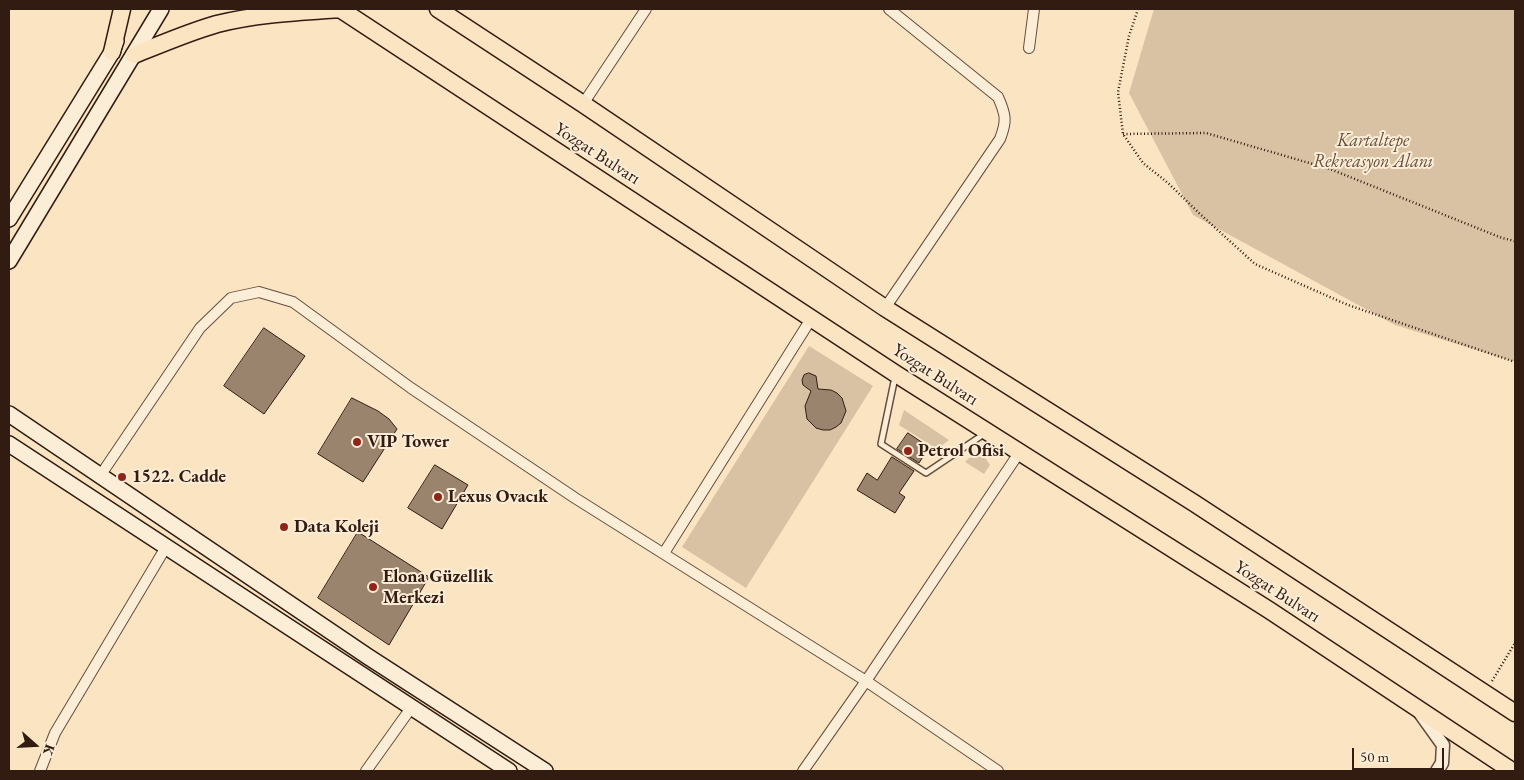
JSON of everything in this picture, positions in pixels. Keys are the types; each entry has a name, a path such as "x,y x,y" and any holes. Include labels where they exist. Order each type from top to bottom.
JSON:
{"main road":[{"path":"112,52 122,9"},
{"path":"9,219 112,52 130,9"},
{"path":"9,261 161,9"},
{"path":"134,55 191,32 225,22 285,12 340,9"},
{"name":"Yozgat Bulvarı","path":"340,9 896,374 1269,610 1512,771"},
{"name":"Yozgat Bulvarı","path":"438,9 583,104 885,308 1194,503 1515,713"},
{"path":"9,414 367,656 545,771"},
{"path":"9,444 509,771"}],"street":[{"path":"583,104 646,9"},
{"path":"885,308 1000,139 1005,125 1004,111 998,97 888,9"},
{"path":"1029,48 1034,9"},
{"path":"100,476 200,328 231,298 259,292 293,302 411,388 575,498 866,681 998,771"},
{"path":"664,554 812,319"},
{"path":"803,771 1020,453"},
{"path":"40,771 55,733 166,547"},
{"path":"366,771 410,708"},
{"path":"1416,708 1443,745 1442,763 1437,771"}],"lane":[{"path":"896,374 881,444 926,473 986,432"}],"path":[{"path":"1138,9 1129,36 1118,92 1123,134 1143,163 1168,183 1255,264 1348,305 1515,362"},
{"path":"1123,134 1206,133 1330,169 1502,238 1515,241"},
{"path":"1484,692 1515,643"}],"green space":[{"name":"Kartaltepe Rekreasyon Alanı","path":"1154,9 1515,9 1515,362 1395,325 1193,215 1129,93"},
{"path":"809,346 873,386 746,588 682,547"},
{"path":"904,410 949,440 937,449 899,425"},
{"path":"977,455 986,459 990,465 984,474 965,462"}],"building":[{"path":"264,328 305,356 264,414 224,386"},
{"path":"809,373 816,376 818,389 831,390 842,398 846,411 841,423 830,430 816,428 807,419 805,406 811,391 803,385 802,380 804,375"},
{"name":"VIP Tower","path":"352,398 378,411 389,419 397,429 363,482 318,454"},
{"path":"908,433 929,447 919,463 897,449"},
{"path":"892,457 914,471 899,493 905,497 895,513 857,490 867,473 877,480"},
{"name":"Lexus Ovacık","path":"435,465 468,485 442,529 408,508"},
{"name":"Elona Güzellik Merkezi","path":"358,532 429,577 389,645 318,598"}],"place":[{"name":"VIP Tower","path":"357,442"},
{"name":"Petrol Ofisi","path":"908,451"},
{"name":"1522. Cadde","path":"122,477"},
{"name":"Lexus Ovacık","path":"438,497"},
{"name":"Data Koleji","path":"284,527"},
{"name":"Elona Güzellik Merkezi","path":"373,587"}]}
